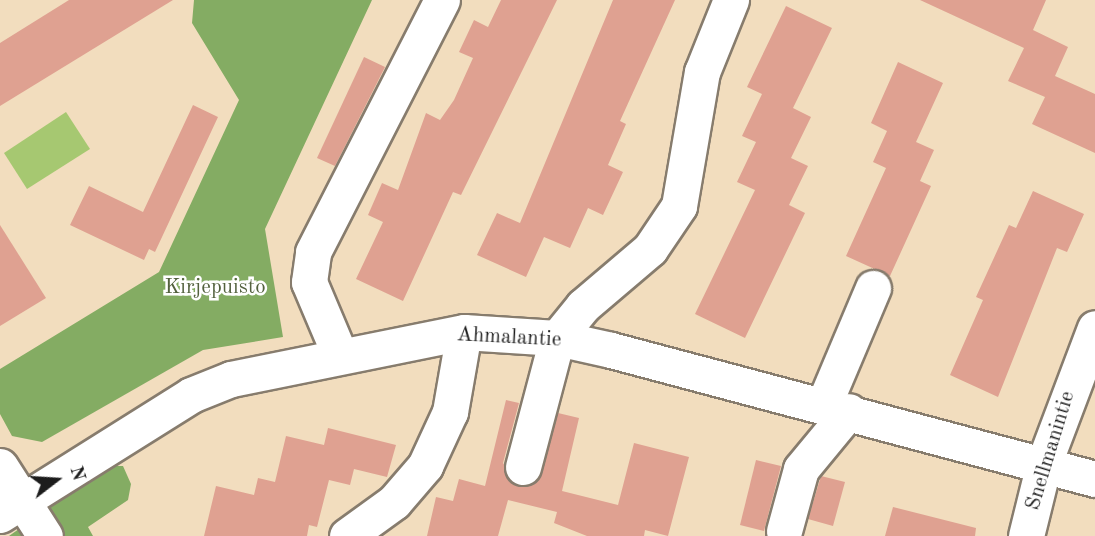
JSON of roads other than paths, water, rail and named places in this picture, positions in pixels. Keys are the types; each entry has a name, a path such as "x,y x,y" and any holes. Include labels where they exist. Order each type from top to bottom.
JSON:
{"street":[{"path":"339,353 309,282 313,252 442,0"},
{"path":"523,467 557,338 583,306 650,249 679,206 702,72 731,0"},
{"path":"784,531 801,468 837,408 873,288"},
{"name":"Snellmanintie","path":"1026,536 1044,463 1095,328"},
{"path":"347,536 394,502 425,466 450,412 464,332"},
{"name":"Ahmalantie","path":"11,508 191,395 275,365 464,332 557,338 837,408 1095,479"},
{"path":"0,466 11,508 45,536"}],"park label":[{"name":"Kirjepuisto","path":"215,288"}]}
